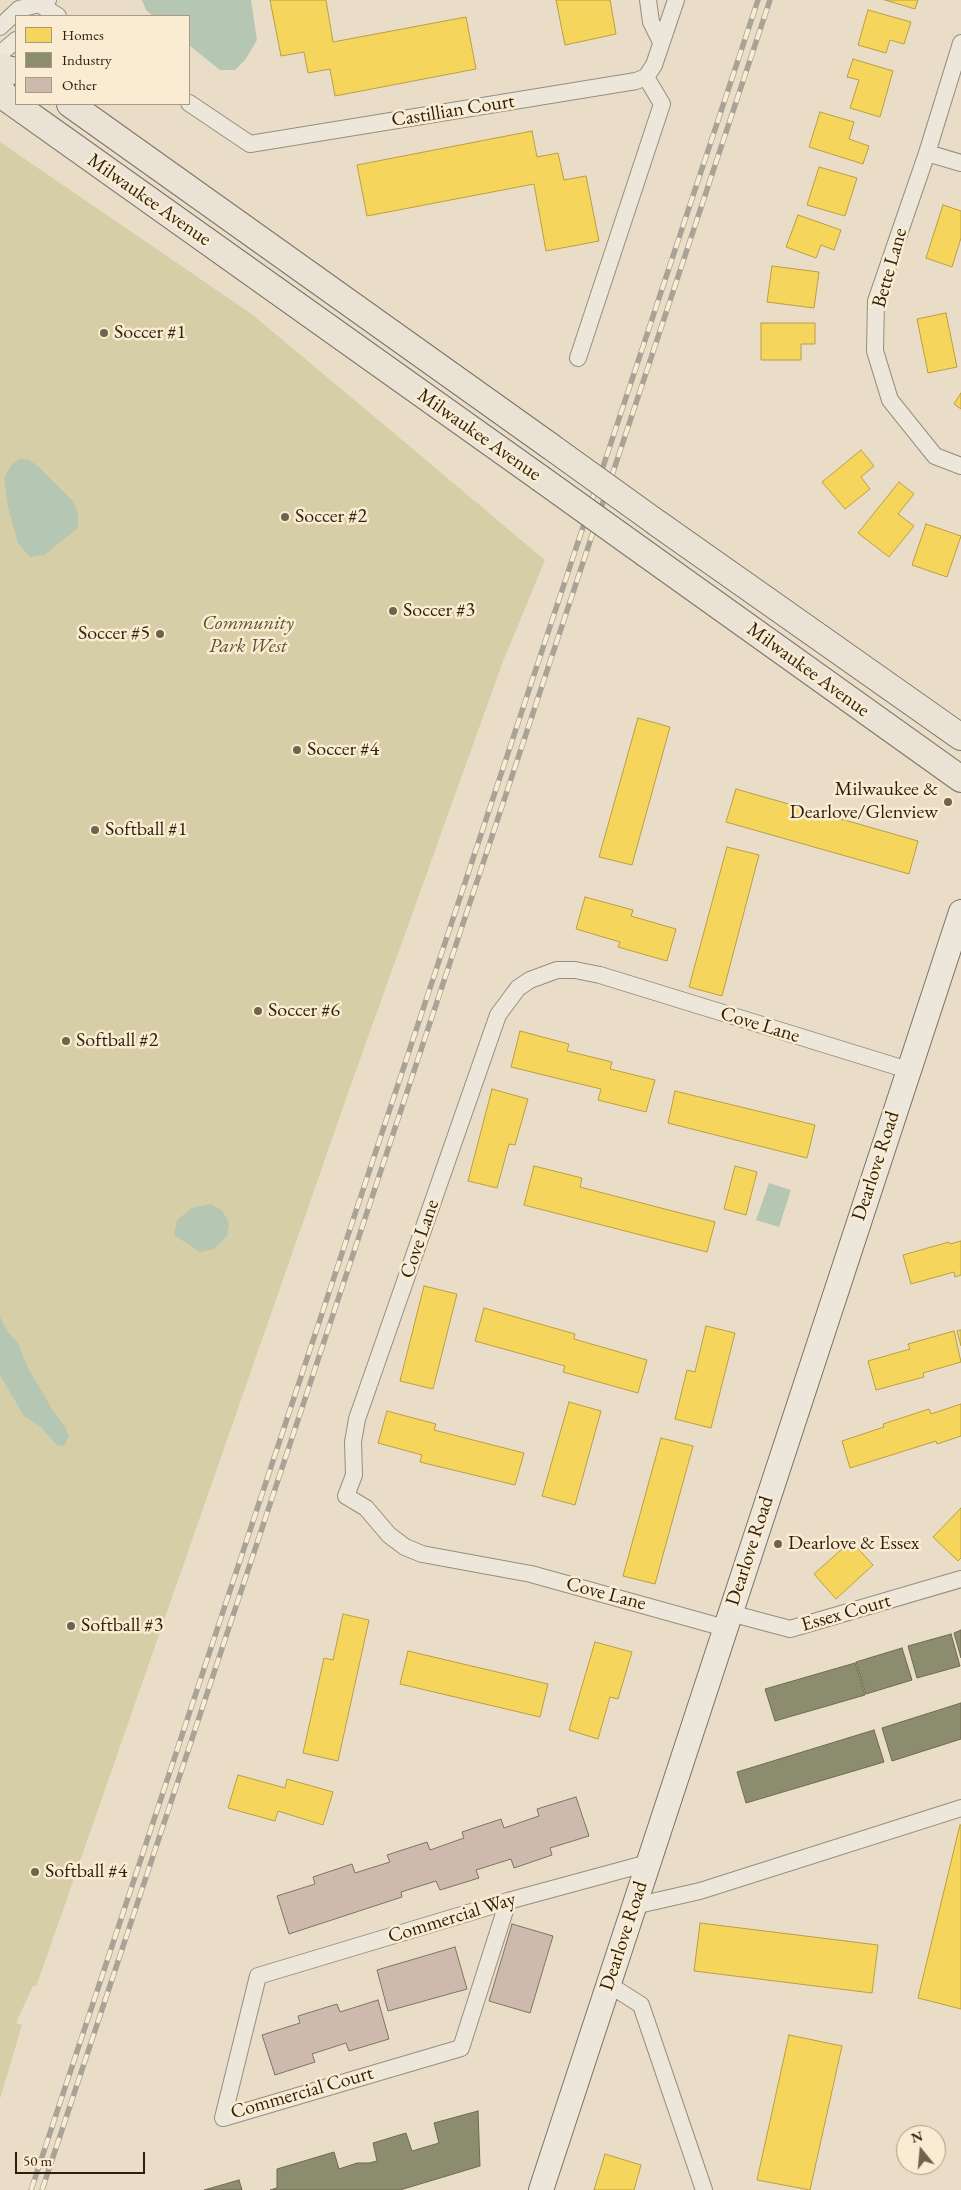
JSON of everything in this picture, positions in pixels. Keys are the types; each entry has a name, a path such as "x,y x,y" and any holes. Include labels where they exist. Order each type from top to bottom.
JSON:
{"main road":[{"path":"0,67 15,71"},
{"name":"Milwaukee Avenue","path":"0,87 6,98 15,104"},
{"name":"Milwaukee Avenue","path":"16,105 961,779"},
{"name":"Milwaukee Avenue","path":"71,105 961,737"},
{"name":"Dearlove Road","path":"541,2190 961,912"}],"street":[{"path":"648,0 651,22 662,42"},
{"path":"578,358 662,104 646,77 654,65 676,0"},
{"path":"0,27 19,9 40,5 56,15"},
{"path":"0,54 15,41"},
{"name":"Bette Lane","path":"961,43 927,152 876,301 875,351 890,400 935,456 961,466"},
{"name":"Castillian Court","path":"190,104 250,144 636,81 646,77"},
{"path":"927,152 961,163"},
{"name":"Cove Lane","path":"728,1620 531,1574 422,1554 405,1547 389,1535 366,1508 346,1496 354,1474 353,1442 357,1419 498,1015 518,988 530,980 557,970 575,970 600,975 908,1070"},
{"name":"Essex Court","path":"728,1620 790,1629 961,1578"},
{"path":"634,1906 700,1891 961,1808"},
{"name":"Commercial Way","path":"258,1976 508,1901 648,1863"},
{"name":"Commercial Court","path":"258,1976 223,2118 460,2048 508,1901"},
{"path":"608,1984 641,2005 704,2190"}],"green space":[{"name":"Community Park West","path":"0,142 253,315 545,560 502,664 354,1076 42,1970 36,1986 33,1986 16,2023 22,2025 0,2099"}],"shaded area":[{"path":"142,0 251,0 257,40 245,60 235,70 220,70 190,46 190,15 152,15 146,10"},
{"path":"20,459 28,459 41,469 72,500 78,513 78,528 44,555 30,557 18,543 8,507 4,478 12,464"},
{"path":"769,1183 791,1190 779,1227 756,1220"},
{"path":"211,1204 222,1210 229,1223 227,1236 214,1249 200,1252 174,1235 177,1220 192,1208"},
{"path":"0,1317 7,1331 18,1343 27,1366 52,1409 65,1427 69,1437 64,1446 57,1445 40,1426 24,1416 0,1375"}],"building: Homes":[{"path":"270,0 326,0 333,42 466,17 476,69 335,96 330,69 308,73 304,52 281,56"},
{"path":"556,0 610,0 616,34 565,45"},
{"path":"885,0 918,0 915,9"},
{"path":"868,10 911,22 904,44 890,40 886,53 858,45"},
{"path":"853,59 893,71 880,117 850,108 859,80 847,77"},
{"path":"820,112 854,122 849,139 869,146 863,164 809,147"},
{"path":"532,131 537,157 558,153 564,180 586,176 599,241 546,251 534,184 367,216 357,165"},
{"path":"819,167 857,178 845,216 807,205"},
{"path":"943,205 961,211 961,238 952,267 926,258"},
{"path":"798,215 841,230 834,250 821,245 816,258 786,247"},
{"path":"772,266 819,272 814,308 767,302"},
{"path":"946,313 957,367 928,373 917,319"},
{"path":"761,323 815,323 815,344 801,344 801,360 761,360"},
{"path":"961,393 961,409 954,404"},
{"path":"861,450 874,466 861,477 870,489 845,509 822,482"},
{"path":"899,482 914,494 898,514 914,526 889,557 858,533"},
{"path":"926,524 961,536 947,577 912,565"},
{"path":"638,718 670,727 632,865 599,857"},
{"path":"736,789 918,841 909,874 726,822"},
{"path":"727,847 759,855 722,996 689,987"},
{"path":"585,897 633,910 631,916 676,929 667,961 618,947 620,942 576,929"},
{"path":"520,1031 569,1044 567,1051 612,1062 610,1069 655,1080 646,1112 598,1100 601,1089 511,1067"},
{"path":"492,1089 528,1099 515,1145 509,1144 497,1188 468,1181"},
{"path":"675,1091 815,1125 807,1158 668,1123"},
{"path":"534,1166 582,1178 580,1187 715,1222 707,1252 524,1205"},
{"path":"735,1166 757,1172 746,1215 724,1209"},
{"path":"961,1241 961,1275 955,1277 954,1272 911,1284 903,1255 949,1242 950,1244"},
{"path":"424,1286 457,1294 433,1389 400,1381"},
{"path":"484,1308 575,1334 574,1339 647,1360 638,1393 563,1372 565,1366 475,1341"},
{"path":"706,1326 735,1333 711,1428 675,1419 687,1370 695,1372"},
{"path":"961,1330 961,1346 957,1331"},
{"path":"954,1331 961,1362 923,1373 924,1377 876,1390 868,1361 910,1349 908,1344"},
{"path":"569,1402 601,1411 575,1505 542,1496"},
{"path":"961,1404 961,1436 937,1444 936,1441 850,1468 842,1441 884,1427 883,1424 929,1409 931,1414"},
{"path":"387,1411 436,1424 434,1430 524,1453 515,1485 420,1462 422,1455 378,1443"},
{"path":"661,1438 693,1446 655,1584 623,1576"},
{"path":"961,1508 961,1558 958,1561 933,1537"},
{"path":"851,1541 873,1565 836,1599 814,1574"},
{"path":"343,1614 369,1620 338,1761 303,1753 324,1658 333,1660"},
{"path":"595,1642 632,1652 618,1699 610,1697 598,1739 569,1730"},
{"path":"408,1651 548,1684 540,1717 400,1684"},
{"path":"238,1775 285,1788 287,1779 333,1792 323,1825 278,1811 275,1821 228,1808"},
{"path":"961,1825 961,2009 918,1998"},
{"path":"700,1923 878,1945 872,1993 694,1971"},
{"path":"789,2035 842,2046 810,2190 757,2180"},
{"path":"605,2154 641,2165 634,2190 594,2190"}],"building: Industry":[{"path":"961,1630 961,1658 954,1633"},
{"path":"951,1634 960,1666 917,1678 908,1646"},
{"path":"902,1648 912,1680 866,1694 856,1662"},
{"path":"855,1663 865,1695 775,1721 765,1689"},
{"path":"961,1703 961,1739 892,1761 882,1728"},
{"path":"874,1730 884,1762 746,1803 737,1772"},
{"path":"478,2111 480,2166 400,2190 270,2190 277,2188 277,2169 334,2152 339,2169 357,2163 377,2161 373,2143 406,2133 412,2151 439,2143 434,2123"},
{"path":"239,2180 242,2190 204,2190"}],"building: Other":[{"path":"576,1797 589,1836 550,1848 552,1855 514,1868 511,1859 476,1870 479,1878 440,1890 436,1881 401,1892 402,1897 289,1934 277,1896 315,1884 313,1877 352,1864 355,1873 390,1862 387,1855 427,1842 430,1850 464,1838 462,1832 501,1819 504,1828 539,1816 537,1809"},
{"path":"512,1924 553,1936 530,2013 489,2001"},
{"path":"455,1947 467,1989 388,2011 377,1970"},
{"path":"378,2000 389,2039 349,2051 346,2043 312,2054 315,2062 275,2075 262,2035 300,2023 298,2016 337,2004 340,2012"}],"railway":[{"path":"31,2190 758,0"},
{"path":"42,2190 770,0"}],"place":[{"name":"Soccer #1","path":"104,333"},
{"name":"Soccer #2","path":"285,517"},
{"name":"Soccer #3","path":"393,611"},
{"name":"Soccer #5","path":"160,634"},
{"name":"Soccer #4","path":"297,750"},
{"name":"Milwaukee & Dearlove/Glenview","path":"948,802"},
{"name":"Softball #1","path":"95,830"},
{"name":"Soccer #6","path":"258,1011"},
{"name":"Softball #2","path":"66,1041"},
{"name":"Dearlove & Essex","path":"778,1544"},
{"name":"Softball #3","path":"71,1626"},
{"name":"Softball #4","path":"35,1872"}]}
